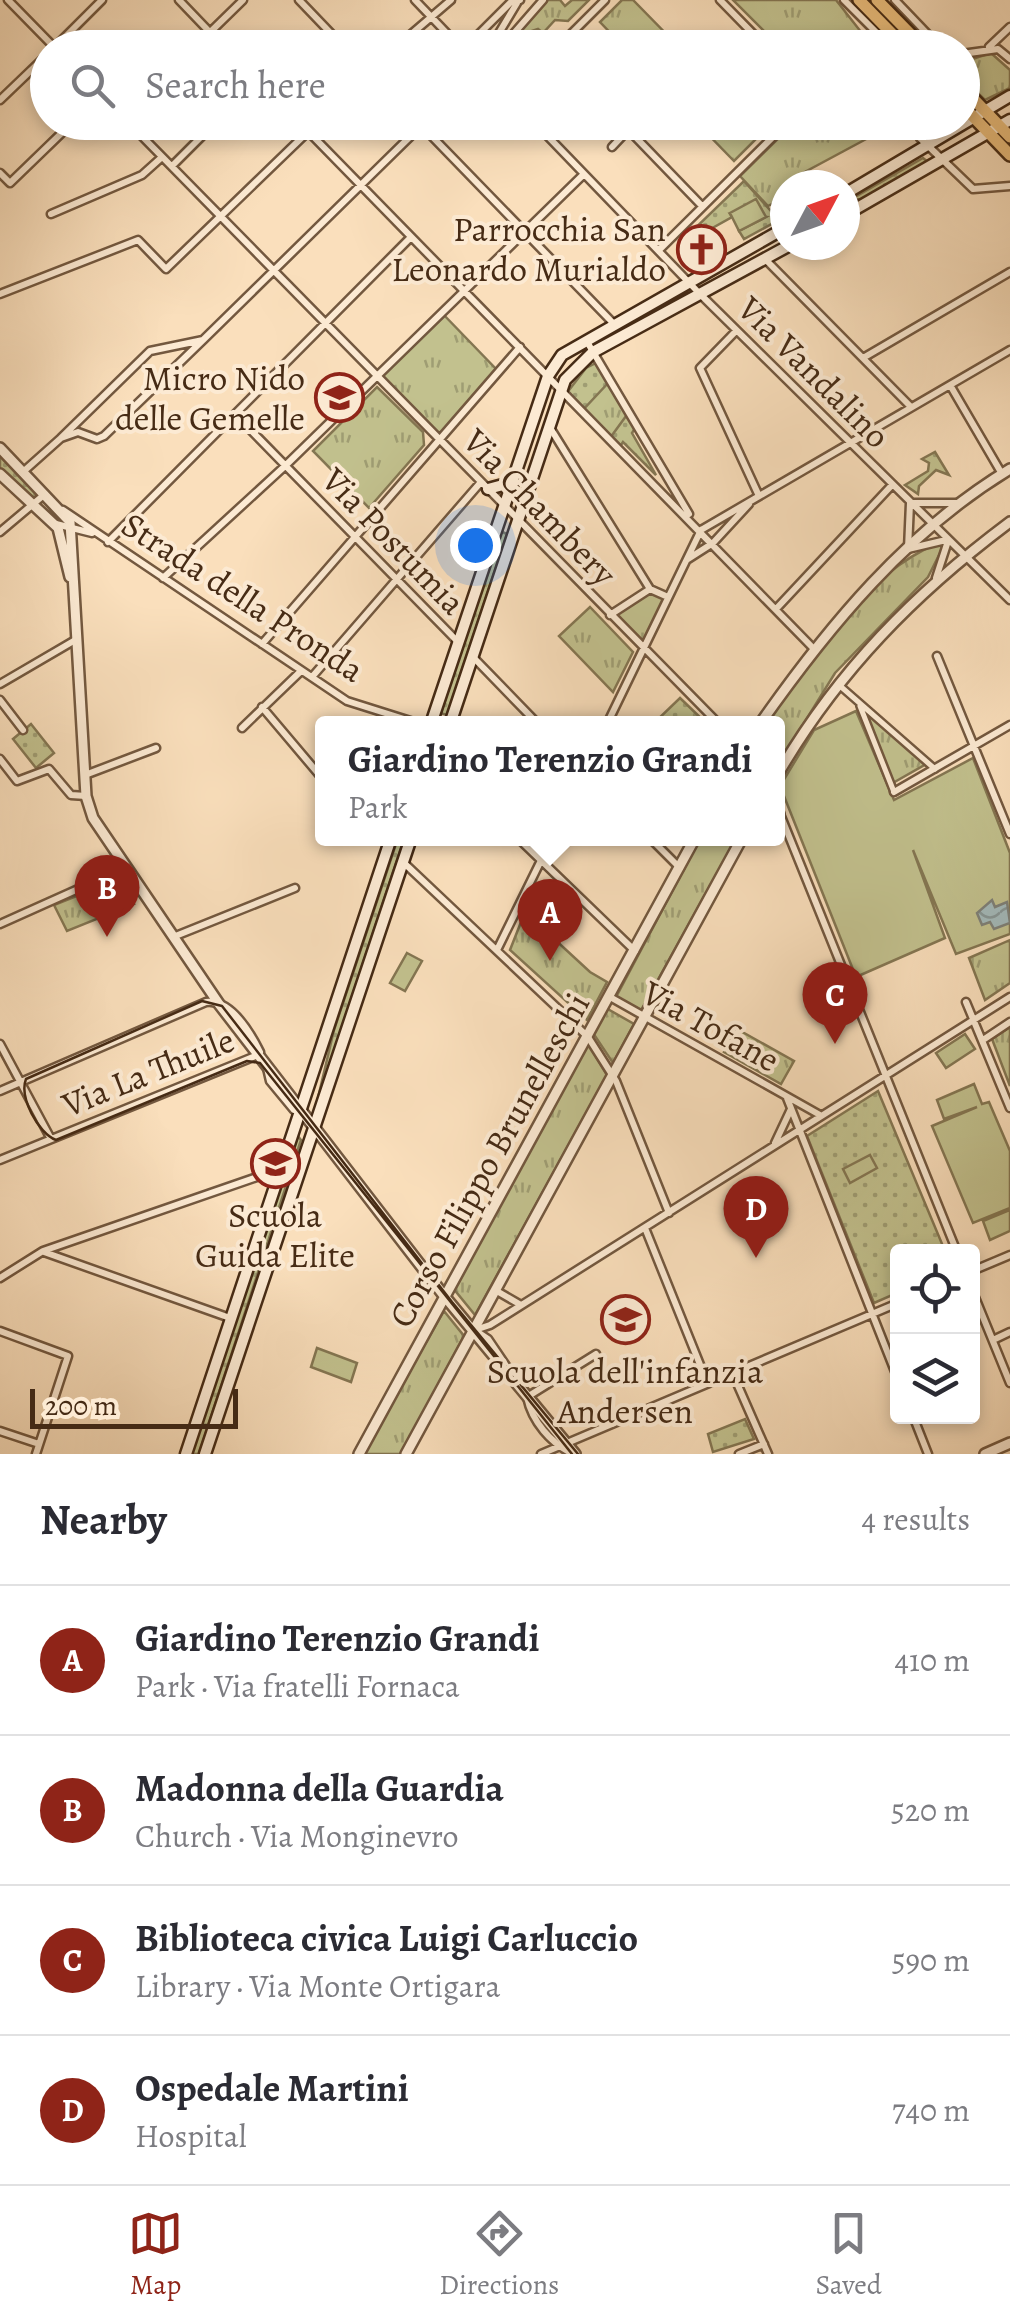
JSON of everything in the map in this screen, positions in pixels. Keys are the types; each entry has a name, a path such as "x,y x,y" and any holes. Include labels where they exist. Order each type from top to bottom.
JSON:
{"main road":[{"path":"859,0 888,30"},
{"path":"877,0 906,30"},
{"path":"1010,96 980,114 1010,137"},
{"path":"1000,126 1010,155"},
{"path":"860,186 939,140"},
{"path":"860,207 978,140"},
{"path":"434,716 548,376 567,350 770,236"},
{"path":"453,716 560,388 575,366 593,352 770,256"},
{"path":"485,486 514,482"},
{"path":"186,1454 385,846"},
{"path":"204,1454 408,846"}],"street":[{"path":"8,0 37,30"},
{"path":"71,30 102,0"},
{"path":"179,0 208,30"},
{"path":"212,30 243,0"},
{"path":"299,0 328,30"},
{"path":"415,0 445,30"},
{"path":"413,30 450,0"},
{"path":"517,30 543,0"},
{"path":"575,30 605,0"},
{"path":"720,0 749,30"},
{"path":"844,0 874,30"},
{"path":"482,30 512,2 519,1"},
{"path":"501,30 519,1"},
{"path":"899,1 924,30"},
{"path":"988,48 1010,28"},
{"path":"980,50 998,49 1010,60"},
{"path":"0,100 30,71"},
{"path":"0,173 10,184 55,140"},
{"name":"Via Chambery","path":"145,140 711,716"},
{"path":"172,166 198,140"},
{"path":"0,294 138,240 166,268 300,140"},
{"path":"316,140 813,648"},
{"path":"61,438 78,432 98,439 104,436 406,140"},
{"path":"437,140 613,322"},
{"name":"Via Vandalino","path":"551,140 700,294 1010,600"},
{"path":"612,147 619,140"},
{"path":"638,140 702,206"},
{"path":"659,250 770,140"},
{"path":"922,140 973,189 1010,186"},
{"path":"51,214 142,176 162,157"},
{"path":"234,414 285,466 584,174"},
{"path":"108,542 412,237"},
{"path":"765,259 911,407"},
{"path":"862,358 1010,272"},
{"path":"736,330 700,368 756,498"},
{"path":"585,339 698,527"},
{"path":"24,471 150,351 203,340"},
{"path":"262,644 520,347"},
{"path":"611,716 698,527 756,498 1010,350"},
{"path":"766,716 813,648 908,549 1006,472 950,385"},
{"path":"548,425 650,589 668,598"},
{"name":"Strada della Pronda","path":"0,448 63,510 94,533 347,701 395,716"},
{"name":"Via Postumia","path":"163,578 285,466 458,642"},
{"path":"0,474 61,534 73,589"},
{"name":"Via Vandalino","path":"776,609 892,485"},
{"path":"311,678 485,486"},
{"path":"0,532 46,493"},
{"path":"686,560 713,544 756,498"},
{"path":"908,549 910,503 962,503"},
{"path":"63,510 72,542 86,796 93,818 217,1001 445,1297 562,1445 574,1454"},
{"name":"Strada della Pronda","path":"53,522 94,533"},
{"path":"785,763 837,683 936,578 1010,522"},
{"path":"72,542 83,532"},
{"path":"908,549 948,540"},
{"path":"936,578 948,540"},
{"path":"610,615 650,589"},
{"path":"0,684 77,639"},
{"name":"Via Postumia","path":"472,656 530,716"},
{"path":"937,656 1010,834"},
{"path":"242,728 300,670"},
{"path":"837,683 935,769"},
{"path":"0,700 23,730"},
{"path":"859,703 894,792 1010,725"},
{"path":"262,707 315,770"},
{"path":"85,775 156,748"},
{"path":"0,759 18,781 49,768 71,795 86,796"},
{"path":"785,829 954,1244"},
{"path":"526,846 634,951"},
{"path":"497,950 548,846"},
{"path":"658,846 680,868"},
{"name":"Corso Filippo Brunelleschi","path":"359,1454 691,846"},
{"name":"Corso Filippo Brunelleschi","path":"406,1454 738,846"},
{"path":"403,861 588,1037 612,1074 669,1213"},
{"path":"0,924 125,868"},
{"path":"172,937 294,888"},
{"path":"474,1330 521,1306 1010,996"},
{"name":"Via Tofane","path":"610,997 820,1115"},
{"path":"217,1001 245,1028 266,1064"},
{"path":"0,1091 217,1001"},
{"path":"966,1002 1010,1108"},
{"path":"982,1040 1010,1022"},
{"path":"0,1044 51,1138"},
{"name":"Via La Thuile","path":"0,1160 259,1054"},
{"name":"Via Tofane","path":"787,1098 890,1360"},
{"name":"Via Tofane","path":"774,1146 792,1108"},
{"path":"0,1278 43,1251 281,1169"},
{"path":"645,1228 707,1382"},
{"path":"43,1251 232,1318"},
{"path":"980,1268 1010,1255"},
{"name":"Corso Filippo Brunelleschi","path":"495,1290 521,1306"},
{"path":"542,1454 890,1306"},
{"path":"980,1309 1010,1383"},
{"path":"0,1332 68,1356 36,1454"},
{"path":"993,1340 1010,1332"},
{"path":"526,1397 596,1354"},
{"path":"732,1372 768,1454"},
{"path":"916,1424 928,1454"},
{"path":"0,1431 39,1444"},
{"path":"985,1454 1010,1443"},
{"path":"740,1454 764,1444"}],"green space":[{"path":"548,0 560,0 565,6 572,0 589,0 568,21 555,20 546,30 521,30"},
{"path":"622,0 633,0 662,30 608,30 600,22"},
{"path":"733,0 836,0 860,30 763,30"},
{"path":"991,53 1010,70 1010,88 985,100 980,95 980,57"},
{"path":"714,140 755,140 734,161"},
{"path":"777,140 864,140 809,170 770,170 768,206 740,176"},
{"path":"923,158 929,163 860,200 860,194"},
{"path":"744,181 770,210 770,225 744,239 739,231 766,217 730,214 732,217 689,241 687,236"},
{"path":"756,199 766,217 739,231 730,213"},
{"path":"441,312 498,371 439,439 377,376"},
{"path":"598,362 637,425 632,433 656,475 623,442 619,448 566,394 586,368"},
{"path":"610,381 629,412 610,438 582,411"},
{"path":"377,387 423,432 424,445 369,508 313,451"},
{"path":"935,452 949,475 936,470 919,486 918,494 905,485 928,471 929,463 922,459"},
{"path":"0,453 38,493 35,499 0,469"},
{"path":"500,531 507,534 447,715 440,713"},
{"path":"936,544 943,547 928,577 835,673 785,754 785,716 772,716 840,621 884,576"},
{"path":"650,589 668,597 642,649 610,615"},
{"path":"590,607 633,652 613,692 559,636"},
{"path":"680,698 699,716 661,716"},
{"path":"858,704 928,763 891,784"},
{"path":"856,711 894,800 973,758 1010,853 1010,934 956,954 913,850 945,938 856,977 785,799 785,778 814,730"},
{"path":"31,724 54,753 36,768 13,739"},
{"path":"395,846 402,846 317,1102 334,1030"},
{"path":"696,846 732,846 640,1012 615,999"},
{"path":"119,879 134,904 67,931 54,905"},
{"path":"525,912 590,972 607,982 587,1020 510,950"},
{"path":"1010,940 1010,983 985,1000 969,958"},
{"path":"407,953 422,961 405,991 390,983"},
{"path":"606,1008 634,1024 613,1063 593,1033"},
{"path":"1010,1027 1010,1086 992,1039"},
{"path":"737,1029 794,1061 781,1084 724,1052"},
{"path":"965,1034 975,1049 946,1068 936,1053"},
{"path":"588,1043 607,1075 475,1315 453,1288"},
{"path":"974,1084 982,1104 989,1102 1010,1151 1010,1208 973,1223 932,1126 977,1107 944,1119 937,1100"},
{"path":"878,1091 942,1244 890,1244 890,1296 874,1303 807,1136"},
{"path":"297,1135 301,1140 199,1454 190,1454"},
{"path":"870,1155 877,1168 850,1183 843,1169"},
{"path":"1010,1210 1010,1231 990,1240 983,1221"},
{"path":"444,1311 464,1336 401,1454 362,1454"},
{"path":"317,1348 357,1363 351,1382 311,1367"},
{"path":"745,1419 754,1439 713,1452 708,1434"}],"water":[{"path":"992,900 995,907 1007,902 1010,923 994,929 990,922 982,925 977,913"}],"tram line":[{"path":"572,1454 260,1063 247,1061 56,1140 32,1114 25,1095 26,1079 202,1001 222,1006 452,1302 578,1454"}],"place":[{"name":"Parrocchia San Leonardo Murialdo","path":"701,249"},
{"name":"Micro Nido delle Gemelle","path":"340,398"},
{"name":"Madonna della Guardia","path":"107,937"},
{"name":"Giardino Terenzio Grandi","path":"550,961"},
{"name":"Biblioteca civica Luigi Carluccio","path":"835,1044"},
{"name":"Scuola Guida Elite","path":"275,1163"},
{"name":"Ospedale Martini","path":"756,1258"},
{"name":"Scuola dell'infanzia Andersen","path":"625,1319"}]}
